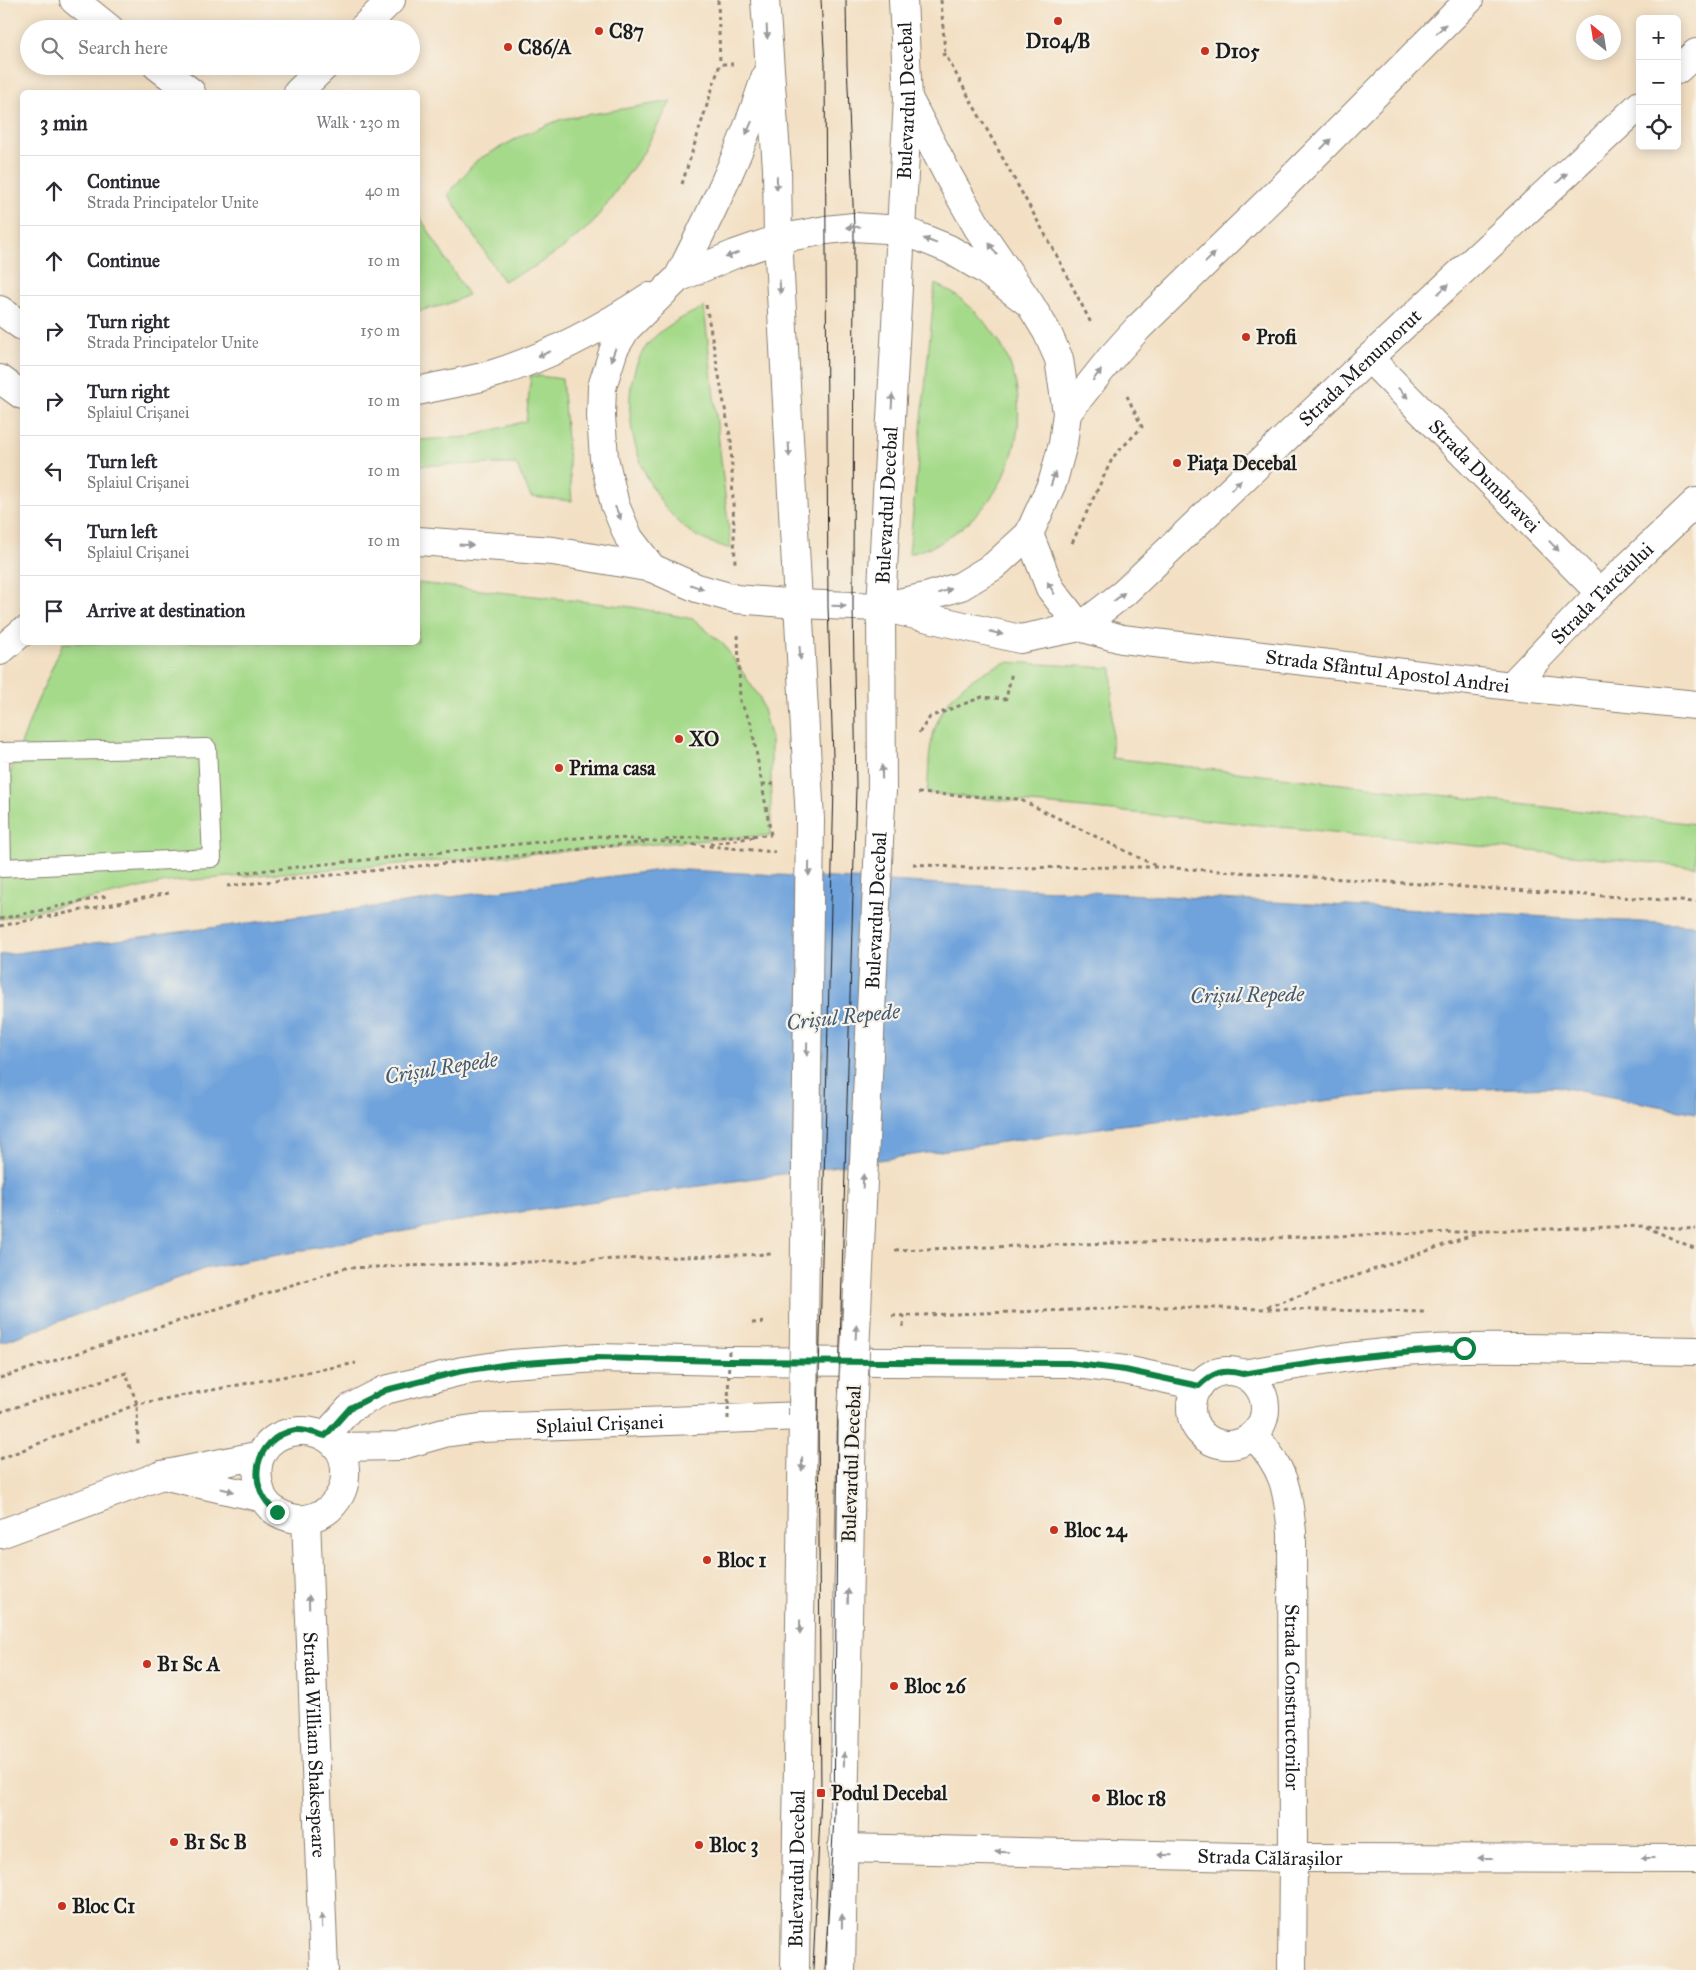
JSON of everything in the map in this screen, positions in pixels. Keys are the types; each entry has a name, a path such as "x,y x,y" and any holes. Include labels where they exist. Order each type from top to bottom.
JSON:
{"street":[{"path":"74,0 99,20"},
{"path":"371,20 391,0"},
{"name":"Bulevardul Decebal","path":"765,0 777,168 778,238 810,820 795,1970"},
{"name":"Bulevardul Decebal","path":"841,1970 852,1416 882,790 881,606 908,98 903,0"},
{"path":"1067,413 1110,359 1138,328 1287,183 1469,0"},
{"path":"1681,66 1696,53"},
{"path":"652,568 629,538 615,505 604,458 601,416 602,387 614,350 626,329 689,274 722,187 752,120 769,65"},
{"path":"169,75 188,90"},
{"path":"300,90 316,75"},
{"path":"420,541 552,551 652,568 697,588 736,599 797,604 881,606 926,597 961,586 994,566 1029,534 1053,481 1063,444 1067,413 1059,359 1047,332 1030,304 978,228 908,98"},
{"name":"Strada Menumorut","path":"1080,627 1124,593 1369,358 1636,109"},
{"path":"420,391 495,374 564,346 622,315 689,274 778,238 826,230 854,227 902,230 949,249 985,270 1030,304"},
{"path":"0,310 20,325"},
{"name":"Strada Dumbravei","path":"1369,358 1600,593"},
{"path":"0,379 20,393"},
{"name":"Strada Tarcăului","path":"1512,686 1600,593 1696,502"},
{"path":"1029,534 1050,588 1080,627"},
{"name":"Strada Sfântul Apostol Andrei","path":"881,606 1020,639 1080,627 1122,639 1512,686 1696,705"},
{"path":"0,651 20,634"},
{"path":"1243,1374 1384,1353 1464,1348 1696,1351"},
{"path":"345,1482 345,1464 331,1441 350,1408 386,1390 462,1371 510,1364 597,1358 727,1361 1069,1363 1125,1370 1199,1386"},
{"path":"1232,1371 1243,1374 1254,1381 1262,1391 1265,1403 1263,1420 1254,1436 1244,1443 1232,1446 1220,1445 1204,1436 1193,1421 1191,1409 1193,1397 1199,1386 1208,1377 1219,1372 1232,1371"},
{"name":"Splaiul Crișanei","path":"306,1519 325,1513 338,1500 345,1482 399,1446 444,1433 480,1428 803,1416"},
{"name":"Splaiul Crișanei","path":"261,1455 270,1443 282,1434 296,1430 311,1431 331,1441 399,1446"},
{"name":"Strada Constructorilor","path":"1254,1436 1271,1454 1281,1473 1289,1501 1292,1532 1292,1970"},
{"path":"0,1534 150,1479 261,1455 257,1469 258,1484 263,1498 270,1507 287,1517 306,1519"},
{"path":"150,1479 263,1498"},
{"name":"Strada William Shakespeare","path":"306,1519 324,1970"},
{"name":"Strada Călărașilor","path":"842,1848 1293,1858 1696,1858"}],"lane":[{"path":"0,742 0,752 1,868 212,858 207,748 0,752"}],"path":[{"path":"681,188 720,64 718,0"},
{"path":"942,0 945,54"},
{"path":"720,64 769,65"},
{"path":"689,274 731,441 740,701 752,723 771,835"},
{"path":"882,790 1019,799 1158,867"},
{"path":"219,887 697,837 771,835"},
{"path":"703,846 771,835"},
{"path":"231,874 597,836 780,852"},
{"path":"904,864 967,868 1158,867 1696,902"},
{"path":"0,926 171,892"},
{"path":"0,919 111,895"},
{"path":"1643,1226 1696,1249"},
{"path":"1264,1308 1483,1232"},
{"path":"728,1419 729,1346"},
{"path":"0,1412 126,1373 137,1404 150,1479"}],"green space":[{"path":"671,101 642,155 593,223 563,248 534,267 503,281 448,194 477,160 525,134 562,119"},
{"path":"420,217 468,295 445,305 420,311"},
{"path":"935,284 957,296 970,307 988,326 1004,351 1014,378 1018,406 1017,435 1010,463 997,488 979,512 943,541 909,554"},
{"path":"704,307 731,549 695,535 676,520 660,500 647,477 637,452 631,425 630,399 634,374 643,351 662,330"},
{"path":"531,375 562,379 572,501 531,497 516,464 420,465 420,440 468,437 526,421"},
{"path":"420,583 632,607 693,619 724,645 760,698 771,740 771,835 167,882 0,919 0,802 34,709 62,645 420,645"},
{"path":"1006,662 1112,668 1112,758 1696,824 1696,867 927,793 932,739 942,711 959,690 969,682"}],"water":[{"name":"Crișul Repede","path":"668,869 1696,925 1696,1113 1559,1087 1407,1091 1113,1126 459,1221 204,1269 0,1343 0,955"}],"tram line":[{"path":"813,1970 821,1793 818,1416 834,787 828,606 825,65 821,0"},
{"path":"825,1970 834,1817 838,1416 856,788 853,607 854,227 846,0"}],"place":[{"name":"D104/B","path":"1058,21"},
{"name":"C87","path":"599,31"},
{"name":"C86/A","path":"508,47"},
{"name":"D105","path":"1205,51"},
{"name":"Profi","path":"1246,337"},
{"name":"Piața Decebal","path":"1177,463"},
{"name":"XO","path":"679,739"},
{"name":"Prima casa","path":"559,768"},
{"name":"Bloc 24","path":"1054,1530"},
{"name":"Bloc 1","path":"707,1560"},
{"name":"B1 Sc A","path":"147,1664"},
{"name":"Bloc 26","path":"894,1686"},
{"name":"Podul Decebal","path":"821,1793"},
{"name":"Bloc 18","path":"1096,1798"},
{"name":"B1 Sc B","path":"174,1842"},
{"name":"Bloc 3","path":"699,1845"},
{"name":"Bloc C1","path":"62,1906"}],"route":[{"path":"277,1512 263,1498 258,1484 257,1469 261,1455 270,1443 282,1434 296,1430 311,1431 325,1436 350,1408 386,1390 462,1371 510,1364 597,1358 727,1361 1069,1363 1125,1370 1199,1386 1208,1377 1219,1372 1232,1371 1243,1374 1315,1361 1384,1353 1464,1348"}]}
